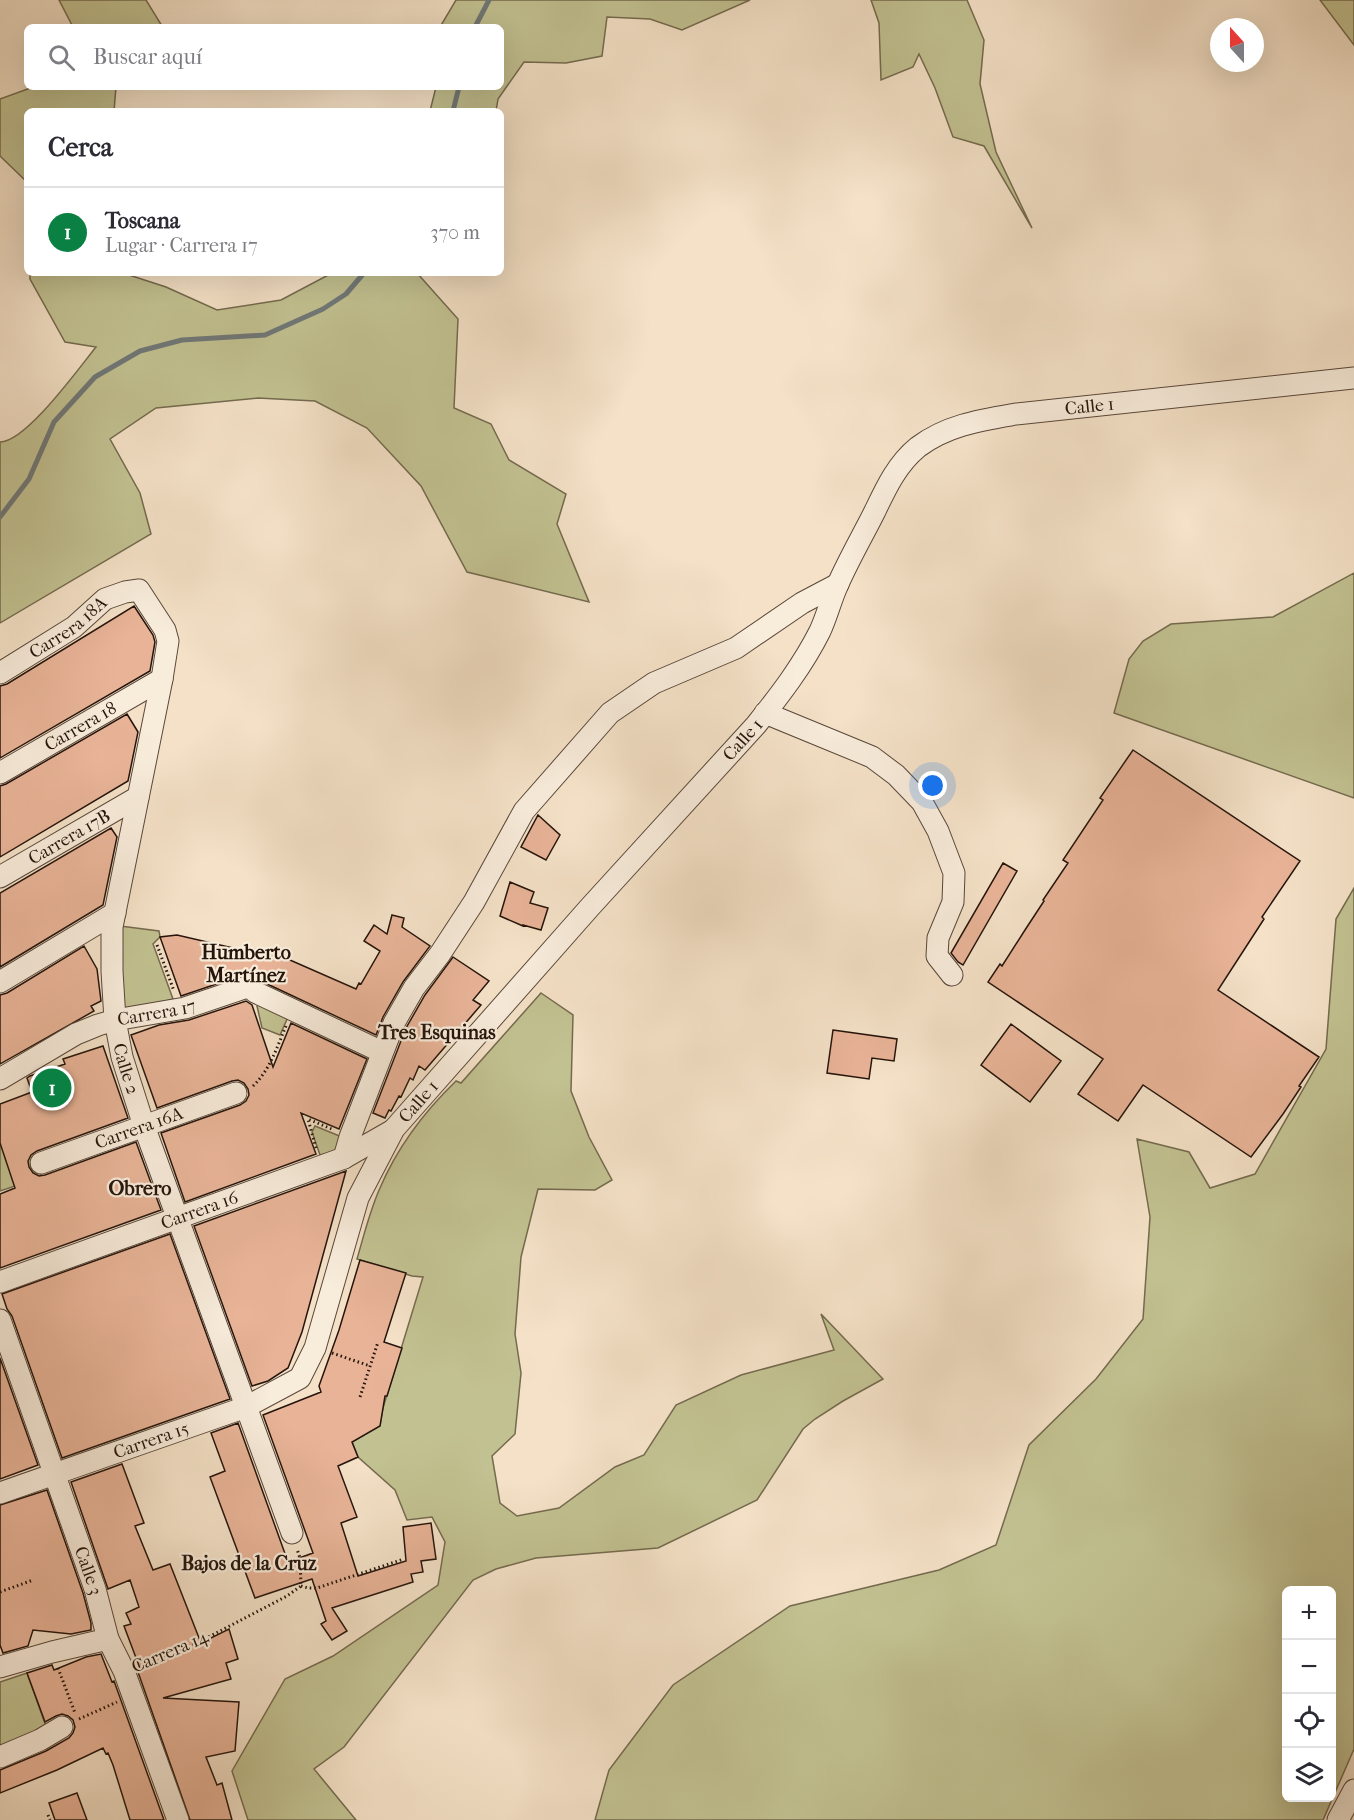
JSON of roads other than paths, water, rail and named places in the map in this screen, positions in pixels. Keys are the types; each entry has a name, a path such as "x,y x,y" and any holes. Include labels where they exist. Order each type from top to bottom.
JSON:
{"street":[{"name":"Calle 1","path":"300,1378 315,1348 358,1198 394,1129 780,695 820,630 838,584 887,487 899,467 918,448 943,431 973,421 1016,414 1354,378"},
{"path":"344,1158 394,1023 414,988 440,954 474,902 524,811 610,713 654,683 736,648 802,603 838,584"},
{"name":"Carrera 18A","path":"0,673 74,627 105,598 139,590"},
{"name":"Calle 2","path":"139,590 165,630 168,641 112,927 115,1020 122,1056 144,1126 292,1533"},
{"name":"Carrera 18","path":"0,773 162,679"},
{"path":"765,713 872,757 896,775 922,802 938,831 954,873 953,902 938,938 937,956 952,975"},
{"name":"Carrera 17B","path":"0,877 138,797"},
{"path":"0,982 115,913"},
{"name":"Carrera 17","path":"0,1079 76,1034 115,1020 180,1009 250,986 255,992 382,1052"},
{"name":"Carrera 16A","path":"41,1163 236,1093"},
{"name":"Carrera 16","path":"0,1282 344,1158 394,1129"},
{"name":"Calle 3","path":"0,1320 96,1589 108,1639 124,1671 178,1820"},
{"name":"Carrera 15","path":"0,1493 246,1407 300,1378"},
{"path":"0,1667 108,1639"},
{"path":"0,1757 32,1744 62,1727"},
{"path":"1338,1820 1354,1790"}],"waterway":[{"path":"477,24 489,0"},
{"path":"454,108 458,90"},
{"path":"0,517 29,479 54,422 95,377 140,351 182,340 265,335 323,309 346,294 361,276"}],"place":[{"name":"Toscana","path":"52,1088"}],"district":[{"name":"Humberto Martínez","path":"246,964"},
{"name":"Tres Esquinas","path":"437,1032"},
{"name":"Obrero","path":"140,1188"},
{"name":"Bajos de la Cruz","path":"249,1563"}]}
